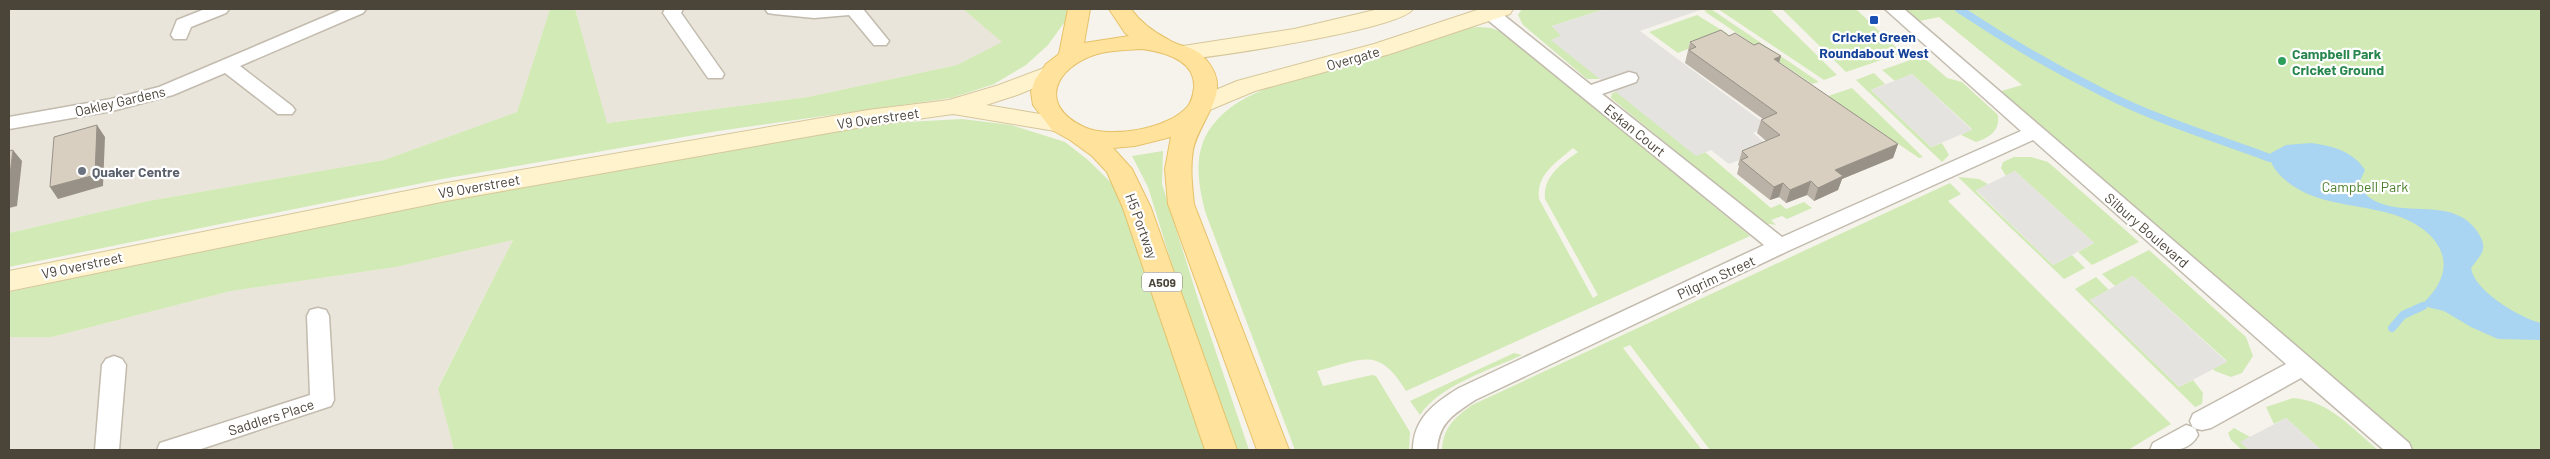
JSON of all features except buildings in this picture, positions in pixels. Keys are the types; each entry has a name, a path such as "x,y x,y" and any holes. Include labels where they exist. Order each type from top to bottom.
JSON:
{"main road":[{"path":"1070,57 1079,9"},
{"path":"1120,9 1133,28 1197,63 1206,76 1208,90 1182,139 1177,165 1180,204 1273,450"},
{"name":"A509","path":"1069,128 1049,112 1043,99 1044,85 1052,72 1070,57 1092,48 1116,43 1142,42 1174,49"},
{"path":"1069,128 1100,139 1126,140 1152,136 1175,128 1198,110"},
{"name":"H5 Portway","path":"1069,128 1101,150 1119,169 1137,208 1220,450"}],"street":[{"path":"180,35 183,24 220,9"},
{"name":"Oakley Gardens","path":"9,123 130,101 166,91 358,9"},
{"path":"674,9 672,13 715,74"},
{"path":"774,9 814,13 854,9 880,41"},
{"path":"1174,49 1298,36 1365,21 1402,9"},
{"name":"Silbury Boulevard","path":"1894,9 2400,450"},
{"name":"Eskan Court","path":"1496,11 1589,92 1780,246"},
{"name":"Overgate","path":"1198,110 1246,86 1382,49 1496,11"},
{"path":"228,66 286,110"},
{"name":"V9 Overstreet","path":"9,281 446,192 868,118 952,107 1008,90 1052,72"},
{"path":"1589,92 1629,78"},
{"name":"V9 Overstreet","path":"952,107 1069,128"},
{"name":"Pilgrim Street","path":"1425,450 1424,436 1434,419 1466,394 1780,246 2035,132"},
{"name":"Saddlers Place","path":"169,450 322,400 318,316"},
{"path":"107,450 114,365"},
{"path":"2162,450 2194,428 2304,366"}],"shaded area":[{"path":"9,9 550,9 517,112 384,160 148,201 9,233"},
{"path":"575,9 963,9 1003,42 957,65 808,97 606,123"},
{"path":"1605,9 1703,9 1640,31 1768,126 1753,133 1771,148 1729,164 1711,150 1696,156 1551,40 1561,36 1552,26"},
{"path":"1912,74 1972,130 1931,147 1871,90"},
{"path":"2015,171 2094,243 2053,265 1976,190"},
{"path":"513,240 438,387 454,450 9,450 9,337 52,337 231,291 396,267"},
{"path":"2133,276 2227,362 2179,387 2090,300"},
{"path":"2286,418 2321,450 2249,450 2240,442"}],"green space":[{"path":"550,9 575,9 607,123 808,97 957,65 1002,42 963,9 1074,9 1048,45 1026,65 994,84 951,98 718,131 442,179 9,267 9,233 148,201 384,160 517,112"},
{"path":"1522,9 1605,9 1552,26 1562,36 1551,40 1603,79 1587,79 1523,25 1518,15"},
{"path":"1711,9 1819,82 1812,84 1704,11"},
{"path":"1718,9 1770,9 1837,75 1824,80"},
{"path":"1782,9 1856,9 1902,53 1846,72"},
{"name":"Campbell Park","path":"1894,9 2541,9 2541,450 2400,450 1991,94 2022,85 1939,17 1910,23"},
{"path":"1697,15 1728,34 1709,41 1693,40 1689,43 1690,48 1678,53 1649,32"},
{"path":"1465,28 1491,28 1504,33 1750,236 1406,391 1387,367 1377,362 1358,360 1317,371 1323,386 1372,375 1376,376 1410,432 1409,450 1295,450 1206,214 1198,169 1199,158 1206,136 1224,113 1238,102 1254,94 1289,81 1341,67","holes":["1573,148 1578,152 1554,171 1547,184 1545,199 1598,295 1593,298 1539,199 1541,183 1548,170"]},
{"path":"1922,56 1947,78 1962,82 1998,115 1996,129 1993,133 1976,142 1961,135 1972,129 1912,74 1895,81 1882,70"},
{"path":"1874,73 1885,84 1871,90 1931,147 1942,143 1949,155 1942,162 1856,80"},
{"path":"1852,88 1923,157 1919,158 1828,96"},
{"path":"1619,91 1626,99 1696,155 1705,152 1771,208 1780,204 1786,209 1804,202 1812,208 1787,219 1782,216 1771,220 1776,225 1763,223 1611,98 1612,93"},
{"path":"962,119 1011,125 1065,142 1088,160 1137,208 1221,450 454,450 438,388 513,240 396,267 231,291 52,337 9,337 9,292 448,198 888,123"},
{"path":"1163,151 1162,184 1197,296 1249,450 1229,450 1148,187 1132,156"},
{"path":"2014,157 2031,157 2048,162 2139,242 2092,265 2078,252 2094,243 2015,171 2006,176 2001,168 2003,162"},
{"path":"1958,177 1979,179 1988,184 1976,191 2053,265 2072,255 2085,268 2064,279"},
{"path":"1950,183 1961,194 1948,201 2171,424 2128,450 1710,450 1630,345 1623,348 1702,450 1442,450 1447,430 1451,424 1472,405"},
{"path":"2149,250 2246,337 2253,356 2242,373 2231,377 2215,371 2213,369 2227,361 2133,276 2115,286 2102,274"},
{"path":"2096,277 2109,290 2090,300 2179,387 2193,380 2203,393 2202,404 2195,407 2075,289"},
{"path":"1514,353 1522,355 1466,379 1440,395 1420,415 1410,401"},
{"path":"2293,398 2317,404 2339,416 2378,450 2321,450 2286,418 2274,424 2266,407"},
{"path":"2234,428 2250,437 2241,442 2249,450 2242,450 2231,440 2228,433"}],"water":[{"path":"2311,143 2341,150 2354,158 2365,170 2358,185 2367,195 2382,204 2446,212 2458,215 2468,221 2477,231 2483,242 2483,251 2471,268 2474,277 2480,286 2499,302 2522,316 2541,323 2541,340 2498,339 2471,327 2444,311 2421,305 2434,291 2441,278 2444,264 2441,252 2435,241 2425,231 2395,215 2318,198 2290,184 2278,173 2271,161 2271,153 2286,145"}],"waterway":[{"path":"1959,9 2011,42 2120,101 2184,127 2270,158"},
{"path":"2392,328 2403,315 2423,306"}],"place":[{"name":"Cricket Green Roundabout West","path":"1874,20"},
{"name":"Campbell Park Cricket Ground","path":"2282,61"},
{"name":"Quaker Centre","path":"82,171"}]}
